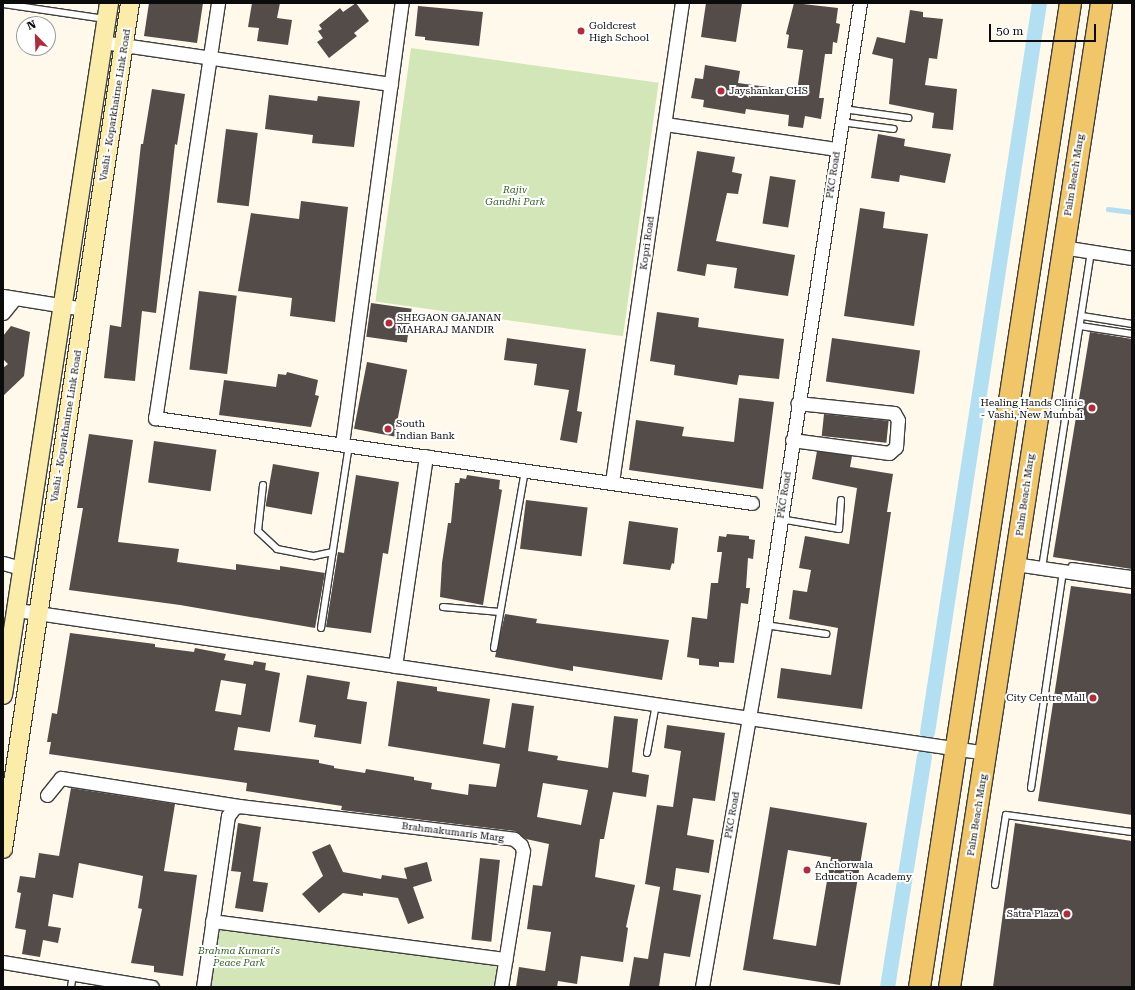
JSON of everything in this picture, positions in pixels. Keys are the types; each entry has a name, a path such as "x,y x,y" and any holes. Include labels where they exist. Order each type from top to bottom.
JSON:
{"main road":[{"name":"Vashi - Koparkhairne Link Road","path":"3,849 37,613 130,3"},
{"path":"919,987 1070,3"},
{"name":"Palm Beach Marg","path":"949,987 987,753 1062,247 1101,3"},
{"name":"Vashi - Koparkhairne Link Road","path":"3,695 24,569 108,11"}],"street":[{"path":"218,3 155,418 612,482 752,504"},
{"path":"346,445 402,3"},
{"name":"Kopri Road","path":"612,482 682,3"},
{"name":"PKC Road","path":"702,987 765,625 792,440 860,3"},
{"path":"103,42 391,84"},
{"path":"665,124 837,149"},
{"path":"1062,247 1132,258"},
{"path":"3,313 9,297 84,308"},
{"path":"792,440 889,454 896,447 898,420 894,413 798,403"},
{"path":"395,666 426,456"},
{"path":"3,563 24,569"},
{"path":"1015,564 1042,565 1063,571 1132,581"},
{"path":"17,610 987,753"},
{"name":"Brahmakumaris Marg","path":"47,795 61,778 239,806 514,839 522,845 523,851 501,987"},
{"path":"203,987 228,816 239,806"},
{"path":"212,921 506,960"},
{"path":"3,962 122,984 152,987"}],"lane":[{"path":"3,4 108,11"},
{"path":"844,109 908,118"},
{"path":"841,122 894,129"},
{"path":"1091,252 1042,565 1132,574"},
{"path":"1082,316 1132,324"},
{"path":"1080,326 1132,334"},
{"path":"321,628 333,552 346,445"},
{"path":"494,648 525,470"},
{"path":"262,485 258,531 277,549 314,556 333,552"},
{"path":"780,519 839,529 841,500"},
{"path":"1031,788 1063,571"},
{"path":"442,607 500,612"},
{"path":"765,625 826,634"},
{"path":"647,753 656,704"},
{"path":"995,885 1006,815 1132,832"},
{"path":"71,987 73,974"}],"green space":[{"name":"Rajiv Gandhi Park","path":"411,48 659,83 623,336 375,302"},
{"name":"Brahma Kumari's Peace Park","path":"212,921 506,959 501,987 203,987"}],"building":[{"path":"149,3 203,3 197,43 144,36"},
{"path":"252,3 280,3 277,18 292,20 288,45 257,41 259,28 248,27"},
{"path":"356,3 369,21 354,33 357,36 329,58 317,42 323,38 318,31 322,29 319,25 340,8 343,12"},
{"path":"706,3 742,3 736,42 701,37"},
{"path":"794,3 838,8 836,23 840,24 837,43 833,42 832,54 825,54 819,98 824,98 821,119 805,116 803,128 788,126 789,115 746,109 745,114 703,107 704,100 691,98 695,78 703,79 705,65 740,71 738,83 797,91 803,50 787,48 789,35 786,34"},
{"path":"418,6 483,12 479,46 425,40 425,37 415,36"},
{"path":"910,10 923,12 923,17 943,19 937,59 929,58 925,85 957,89 953,130 932,128 934,113 889,104 893,59 872,54 877,37 905,43"},
{"path":"152,89 185,94 177,145 175,144 156,313 142,311 135,381 104,378 110,325 121,327 141,144 143,144"},
{"path":"269,95 317,101 318,96 360,101 354,147 312,143 313,135 265,129"},
{"path":"226,129 258,133 249,206 217,202"},
{"path":"878,134 905,139 904,146 951,154 945,183 900,175 899,182 871,178"},
{"path":"697,151 735,157 732,172 742,174 738,194 727,193 716,241 795,255 788,296 734,288 737,268 707,264 705,276 677,271"},
{"path":"770,176 796,180 788,227 762,223"},
{"path":"301,201 348,207 335,322 290,316 292,298 238,291 251,213 299,219"},
{"path":"860,208 885,212 883,228 928,234 914,326 844,316"},
{"path":"199,291 237,296 227,374 189,369"},
{"name":"SHEGAON GAJANAN MAHARAJ MANDIR","path":"371,303 412,309 407,342 366,337"},
{"path":"657,312 699,318 698,327 784,339 779,379 739,375 737,385 674,375 675,365 650,361"},
{"path":"11,326 30,332 24,376 3,396 3,368 8,364 3,359 3,336"},
{"path":"1090,332 1132,339 1132,569 1053,557"},
{"path":"507,338 586,349 577,411 582,412 577,443 560,440 569,390 534,385 537,364 504,360"},
{"path":"832,338 920,350 914,394 826,382"},
{"path":"367,362 407,370 394,437 354,429"},
{"path":"287,372 318,380 315,395 319,396 311,427 219,415 224,380 276,387 278,374 286,375"},
{"path":"739,398 774,402 763,489 629,470 636,420 684,427 682,436 734,442"},
{"path":"824,414 889,421 886,443 822,436"},
{"path":"89,434 133,440 118,542 179,549 177,562 236,570 236,564 280,570 280,566 325,573 315,628 180,605 69,590 83,508 77,508"},
{"path":"154,441 216,450 211,491 148,483"},
{"path":"817,451 852,456 850,467 893,474 887,512 891,512 862,709 777,698 781,668 831,675 838,628 789,619 793,590 807,592 811,570 799,568 805,536 849,544 857,488 812,479"},
{"path":"273,464 319,472 312,515 266,506"},
{"path":"356,475 399,482 388,554 383,553 371,633 326,627 338,552 344,553"},
{"path":"467,475 500,480 499,489 502,490 483,605 440,597 442,563 448,523 451,523 455,483 459,483 460,478 466,479"},
{"path":"526,500 588,508 582,556 520,549"},
{"path":"629,521 678,528 674,564 672,563 670,570 623,564"},
{"path":"727,534 749,536 749,539 755,540 753,559 748,558 746,588 750,588 748,604 741,603 734,663 719,662 719,667 699,665 699,659 687,657 692,617 707,619 711,583 718,583 722,552 717,552 719,536 726,537"},
{"name":"City Centre Mall","path":"1071,586 1132,594 1132,815 1038,801"},
{"path":"505,614 537,619 536,623 669,640 662,680 573,666 573,671 495,657"},
{"path":"70,633 155,644 155,647 194,652 195,648 226,654 224,660 253,665 254,661 266,663 265,670 280,673 270,732 238,727 234,750 319,760 319,763 334,766 334,768 365,773 366,769 414,777 414,780 432,783 431,789 468,795 469,784 496,787 500,764 388,746 397,681 437,687 437,691 490,699 483,744 505,748 512,703 534,706 528,751 558,756 557,760 608,768 614,716 638,719 632,772 649,775 646,797 613,792 604,839 600,839 595,877 635,885 626,927 628,928 623,962 581,956 577,984 558,981 557,987 516,987 519,967 545,971 551,932 527,929 533,885 542,886 549,844 526,839 515,831 341,810 342,806 246,791 247,783 49,754 51,742 47,742 52,713 57,714","holes":["221,680 246,684 241,715 215,711","543,783 588,790 581,825 537,817"]},
{"path":"307,675 350,682 347,699 367,702 361,744 314,737 316,725 299,722"},
{"path":"667,725 725,733 715,801 693,798 687,835 714,840 709,873 676,868 673,890 701,895 690,957 664,953 659,987 629,987 634,957 648,959 660,887 645,884 657,805 673,807 681,751 664,748"},
{"path":"71,788 175,804 164,871 197,875 183,976 154,972 154,966 131,963 142,909 138,908 143,876 79,863 73,898 53,894 48,926 61,928 58,943 43,940 40,957 22,954 26,930 15,928 21,893 17,892 20,876 35,878 39,853 59,856"},
{"path":"770,807 867,823 840,985 743,970","holes":["788,850 831,857 816,946 773,939"]},
{"path":"238,823 261,827 253,881 268,883 263,912 235,908 241,872 231,871"},
{"name":"Satra Plaza","path":"1015,823 1132,841 1132,987 993,987"},
{"path":"330,844 343,872 381,879 382,875 407,879 404,868 427,862 432,881 413,887 424,918 408,924 398,898 363,893 363,896 343,893 319,913 302,894 323,876 312,852"},
{"path":"480,858 500,860 491,942 471,940"}],"waterway":[{"path":"927,732 1039,3"},
{"path":"1108,209 1132,212"},
{"path":"887,987 924,756"}],"place":[{"name":"Goldcrest High School","path":"581,31"},
{"name":"Jayshankar CHS","path":"721,91"},
{"name":"SHEGAON GAJANAN MAHARAJ MANDIR","path":"389,323"},
{"name":"Healing Hands Clinic - Vashi, New Mumbai","path":"1092,408"},
{"name":"South Indian Bank","path":"388,429"},
{"name":"City Centre Mall","path":"1093,698"},
{"name":"Anchorwala Education Academy","path":"807,870"},
{"name":"Satra Plaza","path":"1067,914"}]}
